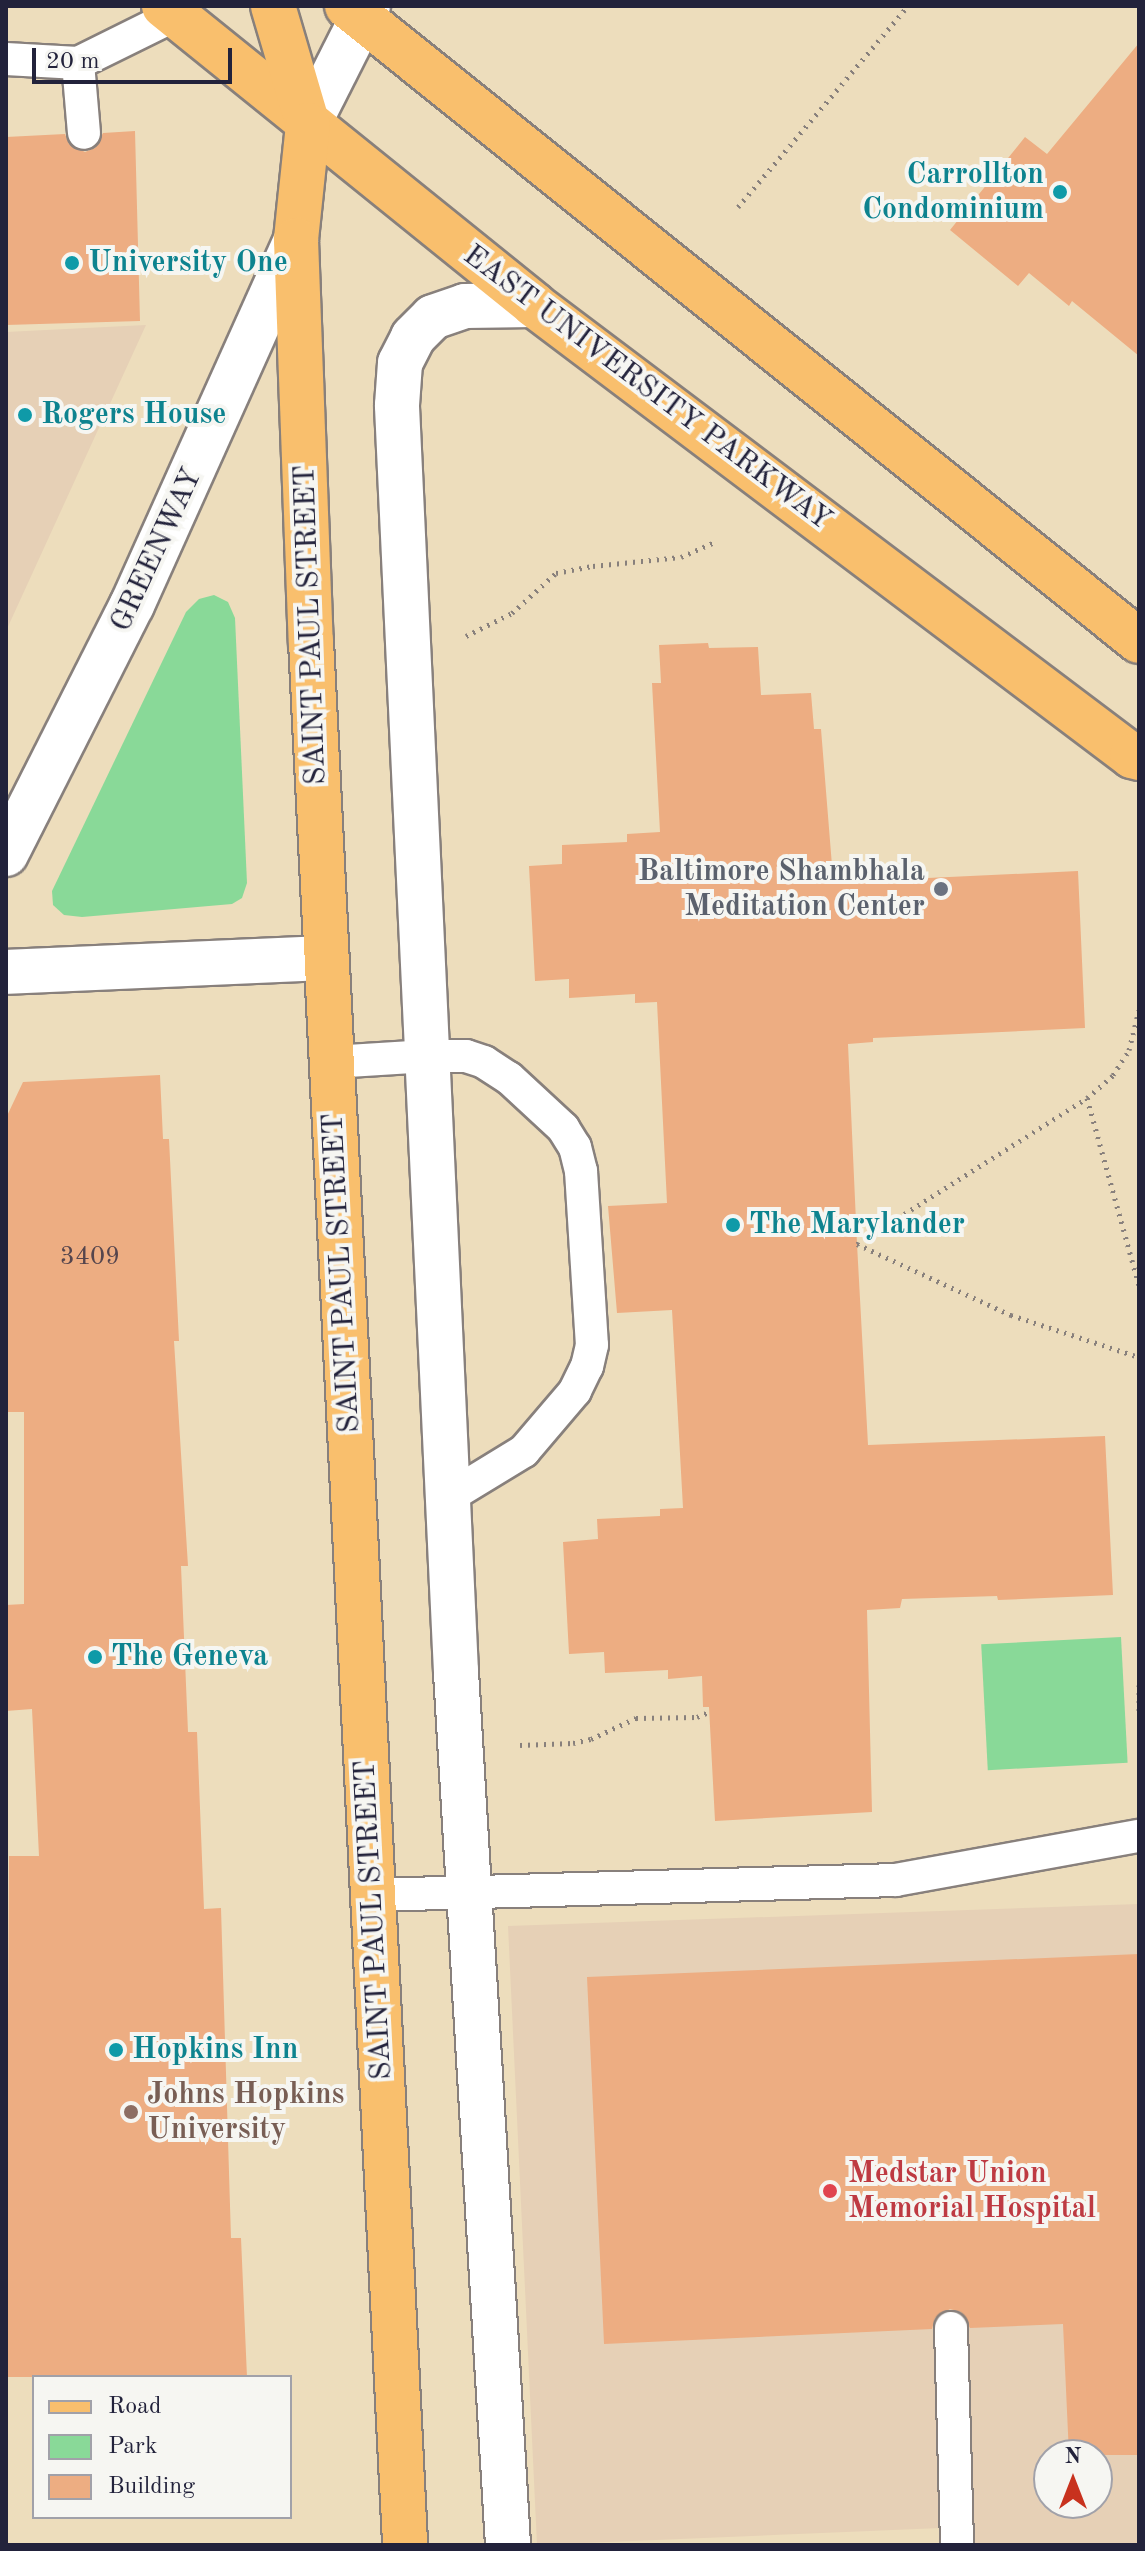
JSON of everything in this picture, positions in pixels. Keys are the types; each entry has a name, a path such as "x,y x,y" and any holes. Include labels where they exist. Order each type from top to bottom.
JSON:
{"main road":[{"name":"SAINT PAUL STREET","path":"273,6 308,125 296,240 326,958 405,2545"},
{"path":"359,9 1139,641"},
{"name":"EAST UNIVERSITY PARKWAY","path":"170,11 534,305 1132,756 1139,758"}],"street":[{"path":"308,125 359,9"},
{"name":"GREENWAY","path":"6,854 132,605 296,240"},
{"path":"508,2545 447,1498 397,405 400,363 413,337 433,317 465,306 534,305"},
{"path":"6,972 326,958"}],"lane":[{"path":"6,59 78,63 170,11"},
{"path":"78,63 84,133"},
{"path":"332,1062 428,1056 466,1056 484,1062 509,1078 563,1128 575,1147 581,1171 592,1345 575,1391 524,1451 447,1498"},
{"path":"373,1895 896,1880 1139,1836"},
{"path":"951,2328 957,2545"}],"path":[{"path":"738,207 908,6"},
{"path":"461,637 512,613 556,573 681,557 715,542"},
{"path":"1139,1010 1129,1050 1113,1075 1087,1098 857,1244 1011,1315 1139,1357"},
{"path":"1087,1098 1139,1286"},
{"path":"1139,1685 1139,1713"},
{"path":"520,1745 573,1743 591,1739 636,1718 697,1717 709,1712"}],"shaded area":[{"path":"146,325 6,631 6,332"},
{"name":"Medstar Union Memorial Hospital","path":"1139,1904 1139,2545 967,2545 965,2527 537,2545 508,1926"}],"green space":[{"path":"214,595 228,602 235,618 247,883 242,898 232,904 82,917 64,915 53,905 52,891 186,612 199,599"},
{"path":"1121,1637 1128,1763 988,1770 981,1644"}],"building":[{"name":"Carrollton Condominium","path":"1139,43 1139,356 1072,301 1069,306 1029,273 1018,286 950,230 1025,137 1047,154"},
{"name":"University One","path":"135,131 140,321 6,325 6,137 65,134 69,144 85,152 95,148 103,133"},
{"name":"The Marylander","path":"708,643 709,648 758,647 761,695 811,693 814,729 821,729 833,878 864,877 864,881 1078,871 1085,1028 873,1038 873,1042 848,1044 857,1244 868,1445 1105,1436 1113,1595 998,1600 997,1596 902,1599 900,1608 867,1610 872,1812 715,1821 709,1707 703,1707 702,1676 668,1679 668,1670 605,1673 604,1652 569,1654 563,1542 598,1539 597,1519 660,1516 660,1509 683,1508 672,1310 617,1313 608,1206 667,1203 657,1002 635,1003 635,994 569,998 569,979 535,981 529,866 562,864 562,845 627,842 627,834 660,832 652,683 661,683 659,645"},
{"path":"160,1075 163,1139 169,1139 179,1341 174,1341 188,1566 181,1566 188,1732 197,1732 204,1909 221,1908 231,2238 241,2238 247,2375 6,2377 9,1856 39,1856 32,1709 6,1711 6,1605 24,1604 24,1412 6,1412 6,1118 23,1082"},
{"path":"1139,1954 1139,2455 1113,2455 1113,2439 1068,2439 1063,2324 970,2328 961,2312 950,2309 935,2318 932,2329 604,2344 587,1977"}],"place":[{"name":"Carrollton Condominium","path":"1060,192"},
{"name":"University One","path":"72,263"},
{"name":"Rogers House","path":"25,415"},
{"name":"Baltimore Shambhala Meditation Center","path":"941,889"},
{"name":"The Marylander","path":"733,1225"},
{"name":"The Geneva","path":"95,1657"},
{"name":"Hopkins Inn","path":"116,2050"},
{"name":"Johns Hopkins University","path":"131,2112"},
{"name":"Medstar Union Memorial Hospital","path":"830,2191"}]}
